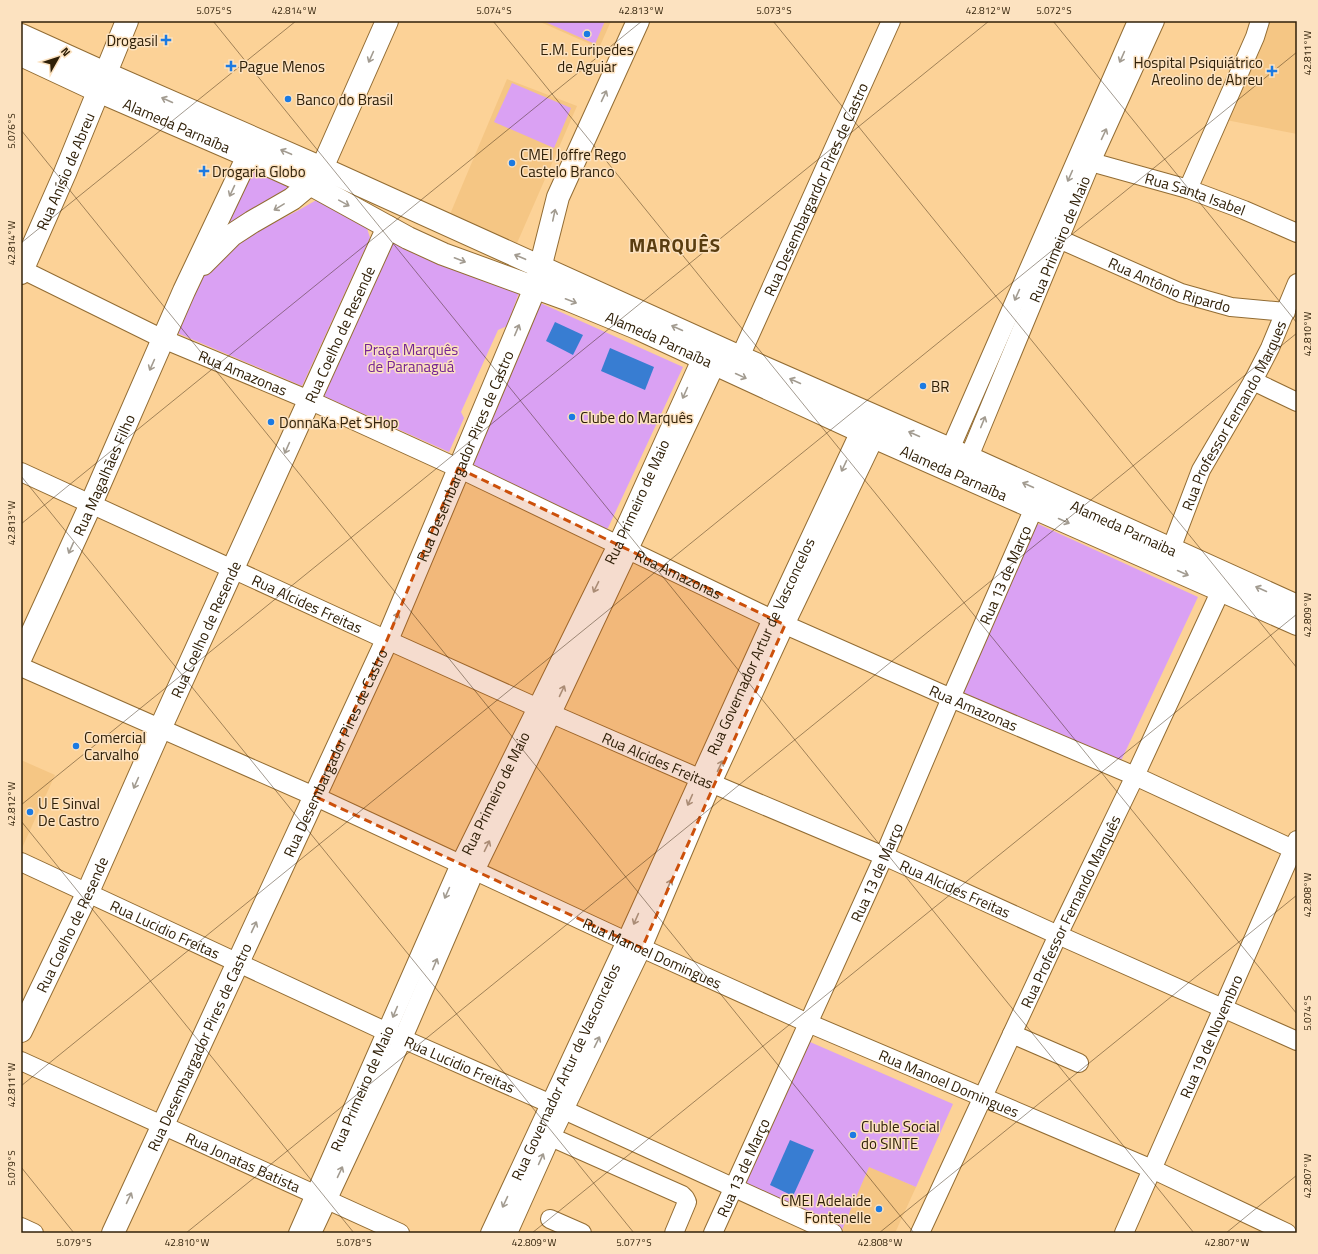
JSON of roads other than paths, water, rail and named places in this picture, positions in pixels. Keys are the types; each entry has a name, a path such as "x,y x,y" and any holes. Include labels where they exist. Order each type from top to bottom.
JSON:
{"main road":[{"name":"Rua Anísio de Abreu","path":"22,271 65,173 127,21"},
{"name":"Rua Magalhães Filho","path":"184,291 198,269 214,251 232,235 292,199 316,176 387,21"},
{"path":"541,266 558,197 638,21"},
{"path":"21,35 102,82"},
{"name":"Alameda Parnaíba","path":"21,55 102,82 316,176 541,266 740,357 956,463 1034,508 1297,624"},
{"name":"Alameda Parnaíba","path":"102,82 248,156 316,176 358,211 408,238 443,254 569,300 639,328 868,434 956,463"},
{"name":"Rua Magalhães Filho","path":"21,657 91,504 184,291 248,156"},
{"name":"Rua Coelho de Resende","path":"21,1031 87,894 160,729 388,227"},
{"name":"Rua Desembargador Pires de Castro","path":"113,1233 387,640 458,468 535,288 541,266"},
{"name":"Alameda Parnaiba","path":"956,463 1172,548 1297,606"}],"street":[{"name":"Rua Desembargardor Pires de Castro","path":"740,357 892,21"},
{"name":"Rua Primeiro de Maio","path":"956,463 1137,21"},
{"name":"Rua Primeiro de Maio","path":"956,463 1059,239 1091,162 1155,21"},
{"path":"1188,189 1252,44 1257,22"},
{"name":"Rua Santa Isabel","path":"1091,162 1188,189 1244,210 1297,233"},
{"name":"Rua Antônio Ripardo","path":"1059,239 1181,292 1201,299 1231,307 1286,312"},
{"name":"Rua Amazonas","path":"22,271 164,339 309,400 458,468 778,622 1296,846"},
{"name":"Rua Professor Fernando Marques","path":"1172,548 1201,470 1253,381 1270,348 1297,283"},
{"name":"Rua Primeiro de Maio","path":"395,1035 410,976 467,868 623,548 709,361"},
{"path":"1253,381 1297,402"},
{"name":"Rua Governador Artur de Vasconcelos","path":"490,1233 557,1107 634,945 778,622 868,434"},
{"name":"Rua Alcides Freitas","path":"21,472 387,640 706,781 884,856 1297,1041"},
{"name":"Rua 13 de Março","path":"713,1233 884,856 1034,508"},
{"name":"Rua Professor Fernando Marquês","path":"920,1233 982,1097 1135,776 1221,590"},
{"name":"Rua Manoel Domingues","path":"21,667 314,796 634,945 808,1023 1152,1169 1287,1233"},
{"name":"Rua 19 de Novembro","path":"1124,1233 1296,846"},
{"name":"Rua Lucidio Freitas","path":"21,862 87,894 395,1035 833,1233"},
{"name":"Rua Primeiro de Maio","path":"298,1233 321,1198 395,1035 427,982 467,868"},
{"path":"410,976 427,982"},
{"path":"1012,1034 1079,1063"},
{"name":"Rua Jonatas Batista","path":"21,1061 400,1233"},
{"name":"Rua Governador Artur de Vasconcelos","path":"508,1233 551,1137 557,1107"},
{"path":"551,1137 682,1195 687,1202 674,1233"},
{"name":"Rua Primeiro de Maio","path":"312,1233 321,1198"},
{"path":"550,1219 582,1233"},
{"path":"21,1227 34,1233"}],"water":[{"path":"555,322 583,335 573,355 546,341"},
{"path":"610,348 654,367 645,390 601,371"},
{"path":"790,1140 814,1150 793,1196 770,1185"}],"place":[{"name":"E.M. Euripedes de Aguiar","path":"587,34"},
{"name":"Drogasil","path":"166,40"},
{"name":"Pague Menos","path":"231,66"},
{"name":"Hospital Psiquiátrico Areolino de Abreu","path":"1272,71"},
{"name":"Banco do Brasil","path":"288,99"},
{"name":"CMEI Joffre Rego Castelo Branco","path":"512,163"},
{"name":"Drogaria Globo","path":"204,171"},
{"name":"BR","path":"923,386"},
{"name":"Clube do Marquês","path":"572,417"},
{"name":"DonnaKa Pet SHop","path":"271,422"},
{"name":"Comercial Carvalho","path":"76,746"},
{"name":"U E Sinval De Castro","path":"30,812"},
{"name":"Cluble Social do SINTE","path":"853,1135"},
{"name":"CMEI Adelaide Fontenelle","path":"879,1209"}],"district":[{"name":"MARQUÊS","path":"675,244"}],"park label":[{"name":"Praça Marquês de Paranaguá","path":"411,358"}]}
